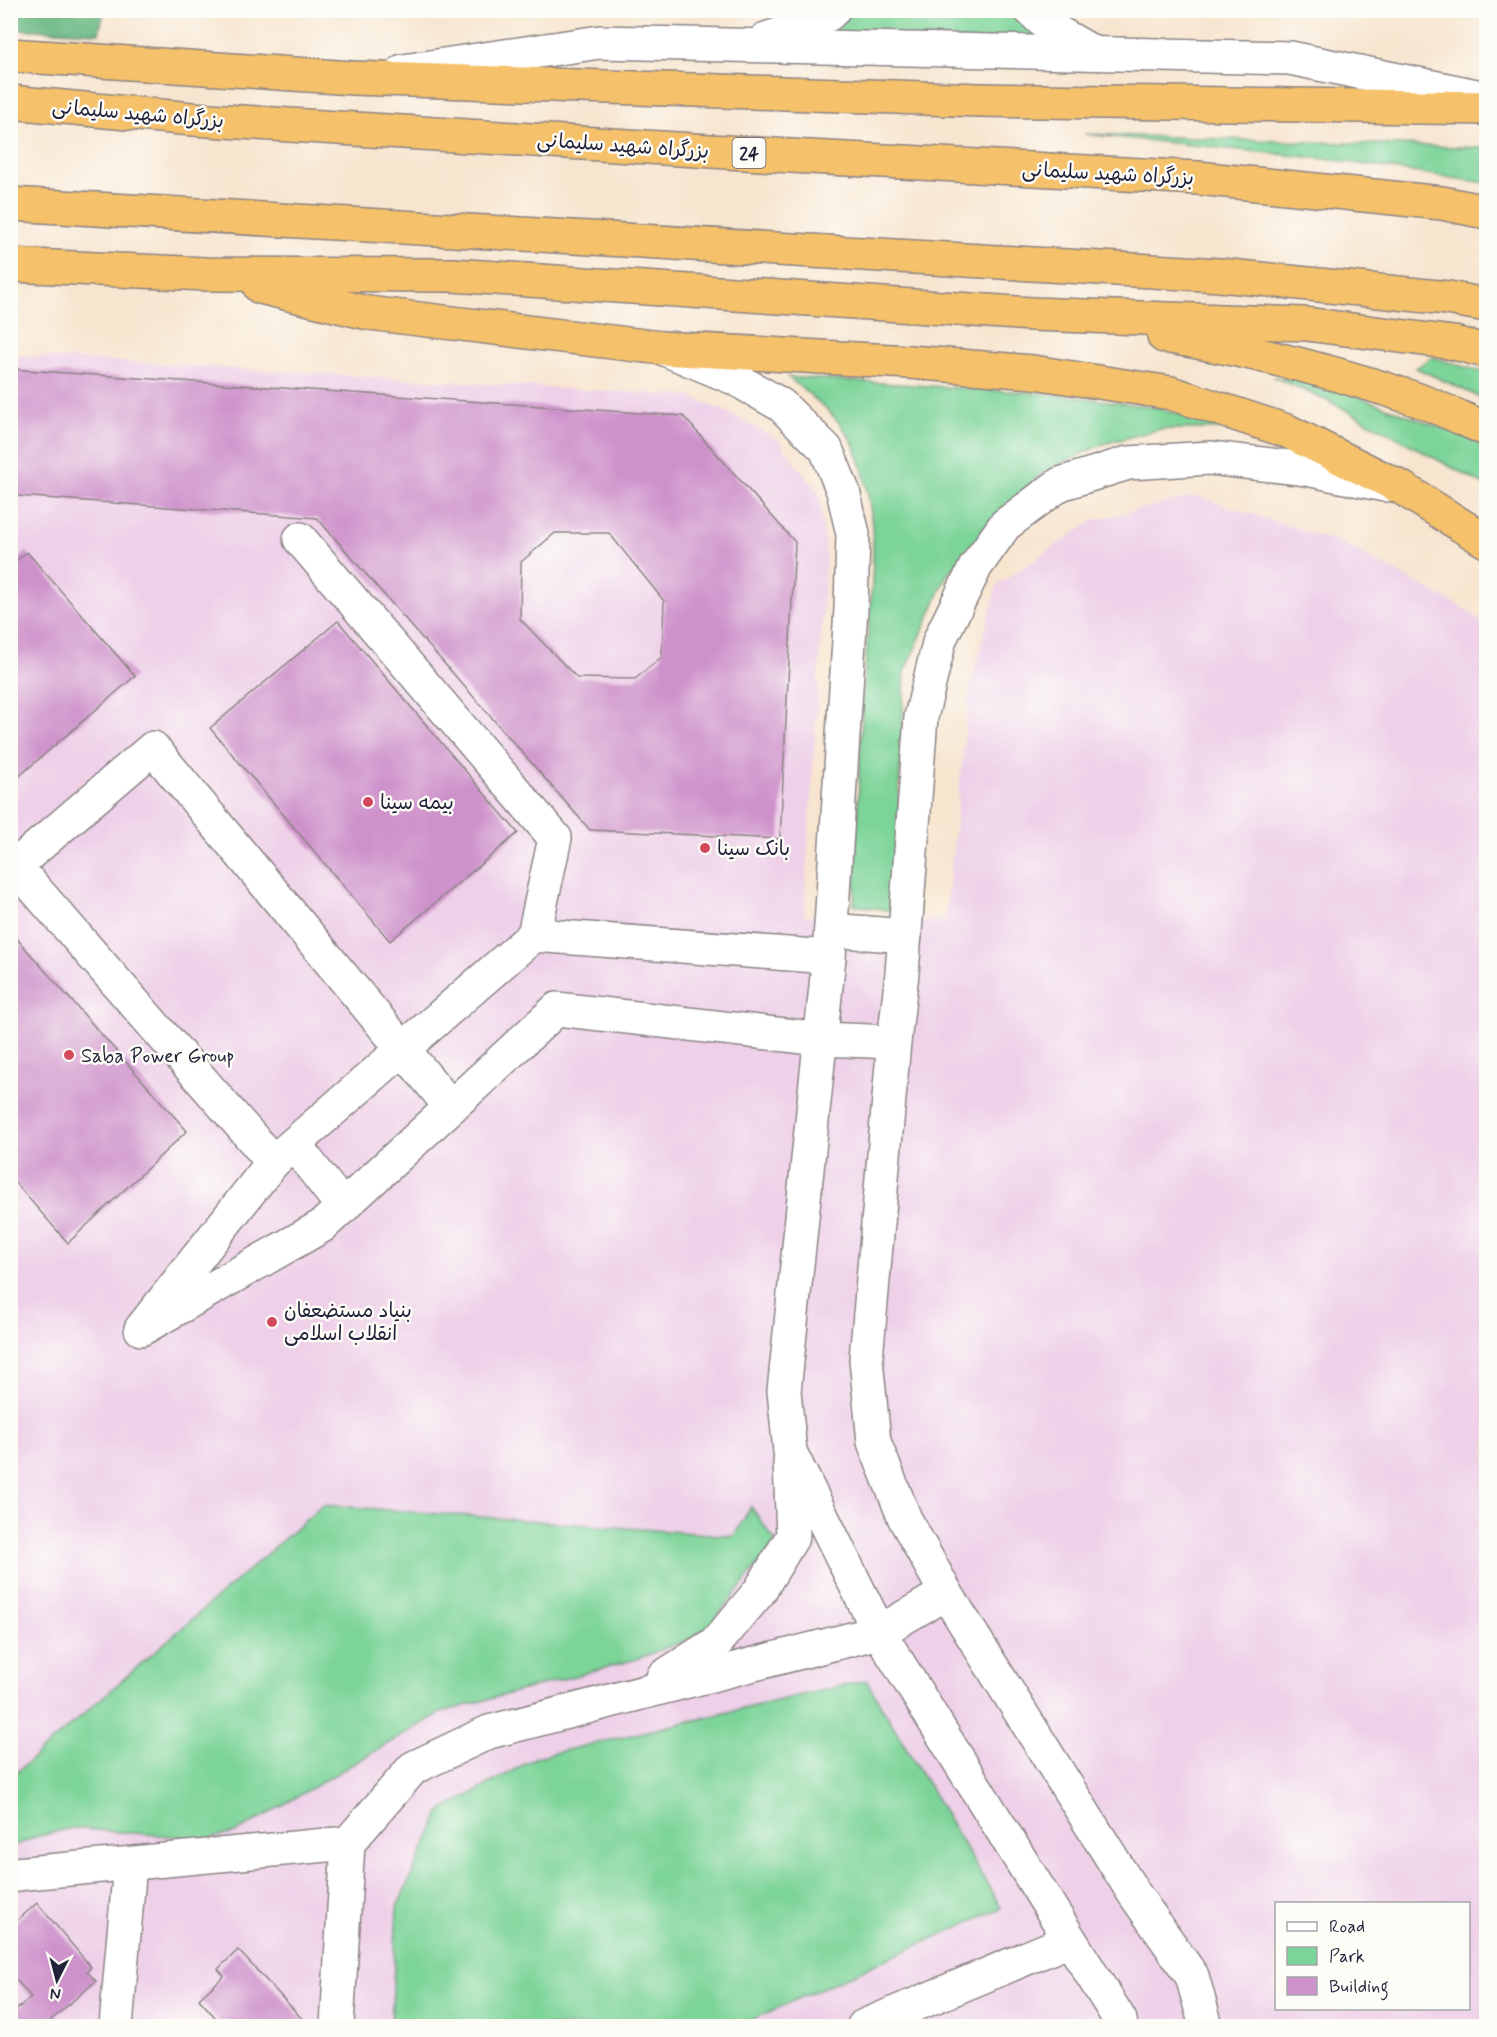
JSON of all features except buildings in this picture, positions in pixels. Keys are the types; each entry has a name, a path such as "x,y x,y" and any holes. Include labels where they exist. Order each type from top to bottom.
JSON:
{"highway":[{"path":"10,55 353,78 968,100 1486,108"},
{"name":"بزرگراه شهید سلیمانی","path":"10,102 249,122 791,156 1197,178 1442,203 1486,212"},
{"path":"10,204 1220,274 1448,298 1486,305"},
{"path":"10,265 206,274 452,275 1032,314 1306,324 1454,343 1486,351"},
{"path":"206,274 368,313 662,348 910,362 1033,372 1171,393 1287,430 1402,488 1486,541"},
{"path":"1032,314 1206,343 1316,368 1412,398 1486,429"}],"lane":[{"path":"745,45 792,30 829,14 833,10"},
{"path":"1031,10 1050,28 1096,54"},
{"path":"353,78 600,42 1290,58 1486,98"},
{"path":"639,1693 717,1642 759,1592 793,1536 790,1452 784,1391 830,943 852,588 853,534 843,491 826,449 781,405 734,378 662,348"},
{"path":"1206,2026 1192,1976 1133,1892 946,1593 905,1519 874,1442 866,1359 905,936 921,717 940,639 976,566 1005,525 1060,484 1128,463 1210,458 1307,469 1402,488"},
{"path":"300,539 555,838 534,935 283,1153 141,1329 322,1226 557,1009 821,1039 894,1042"},
{"path":"343,1207 283,1153 15,866 153,748 452,1107"},
{"path":"534,935 830,943 905,936"},
{"path":"790,1452 879,1632 1120,2020 1121,2026"},
{"path":"338,2026 348,1843 413,1768 489,1732 879,1632 946,1593"},
{"path":"10,1877 16,1874 348,1843"},
{"path":"116,2026 130,1864"},
{"path":"864,2026 1070,1940"}],"shaded area":[{"path":"10,355 689,396 729,413 778,440 819,493 826,554 804,916 945,921 970,687 997,585 1094,520 1196,496 1342,543 1472,613 1486,629 1486,2026 11,2026"}],"green space":[{"path":"10,11 104,11 99,33 11,29"},
{"path":"853,11 1006,11 1052,44 827,34"},
{"path":"1084,134 1486,148 1486,183 1327,159"},
{"path":"1432,357 1486,373 1486,400 1416,368"},
{"path":"788,377 1053,394 1154,407 1227,429 1161,429 1103,444 1044,471 993,519 946,577 905,672 893,911 854,905 863,695 873,571 873,540 865,480 856,450 843,428 826,409"},
{"path":"1274,377 1320,382 1486,445 1486,486 1339,406"},
{"path":"323,1505 734,1536 751,1507 776,1542 713,1622 692,1638 637,1659 442,1712 235,1833 206,1839 71,1828 35,1837 11,1847 10,1778"},
{"path":"866,1680 1001,1908 737,2026 391,2026 397,1907 441,1811 537,1757"}],"place":[{"name":"بیمه سینا","path":"368,802"},
{"name":"بانک سینا","path":"705,848"},
{"name":"Saba Power Group","path":"69,1055"},
{"name":"بنیاد مستضعفان انقلاب اسلامی","path":"272,1322"}]}
